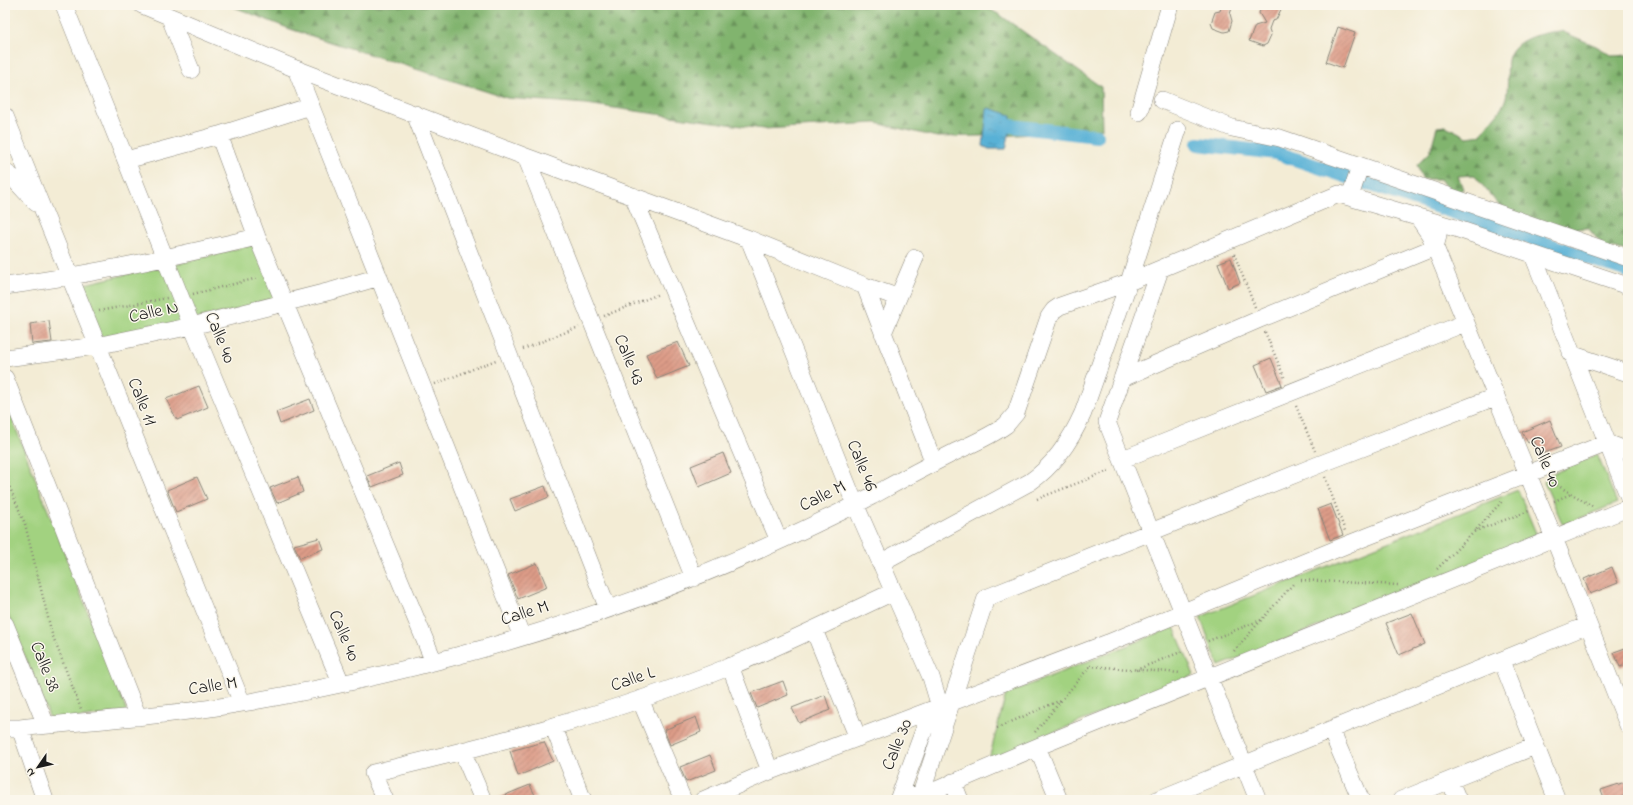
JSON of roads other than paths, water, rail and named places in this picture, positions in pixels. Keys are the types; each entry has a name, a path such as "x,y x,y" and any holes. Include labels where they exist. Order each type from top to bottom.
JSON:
{"street":[{"name":"Calle 40","path":"64,5 192,326 341,683"},
{"path":"142,5 170,18 296,69 526,157 749,239 865,286 898,297"},
{"path":"1139,112 1170,5"},
{"path":"170,18 191,70"},
{"path":"296,69 522,637"},
{"path":"1162,100 1232,128 1280,138 1418,217 1628,286"},
{"path":"126,160 220,135 311,106"},
{"path":"415,114 608,609"},
{"name":"Calle 11","path":"5,116 72,277 96,346 242,703"},
{"path":"880,563 963,519 1044,472 1068,442 1083,413 1178,130"},
{"path":"220,135 257,237 434,662"},
{"name":"Calle 43","path":"526,157 694,578"},
{"path":"5,172 29,194 46,214"},
{"path":"1128,282 1160,270 1339,194 1355,182"},
{"path":"1355,182 1628,258"},
{"path":"633,196 779,541"},
{"name":"Calle 40","path":"1418,217 1430,235 1435,247 1495,397 1554,538 1628,725"},
{"path":"1122,378 1435,247 1436,238 1447,226"},
{"path":"5,286 72,277 166,259 257,237"},
{"name":"Calle 46","path":"749,239 855,504 931,677 946,705"},
{"path":"1533,255 1628,495"},
{"path":"883,333 915,258"},
{"path":"1160,270 1108,422 1151,534 1184,612 1258,800"},
{"name":"Calle N","path":"5,358 96,346 192,326 379,277"},
{"name":"Calle M","path":"12,728 138,717 242,703 341,683 434,662 522,637 608,609 694,578 779,541 1001,429 1016,413 1050,317 1054,310 1060,306 1128,282"},
{"path":"865,286 934,463"},
{"path":"1124,462 1290,392 1465,323"},
{"path":"1134,345 1144,357 1160,362"},
{"path":"1571,354 1628,373"},
{"path":"5,378 138,717"},
{"path":"920,798 946,705 986,598 1151,534 1320,464 1495,397"},
{"path":"1083,413 1108,422"},
{"path":"703,800 858,738 1108,644 1184,612 1607,443 1628,451"},
{"path":"899,796 920,798 1036,740 1210,677 1628,508"},
{"name":"Calle L","path":"385,800 373,773 462,752 554,726 640,699 730,666 814,630 893,592"},
{"name":"Calle 38","path":"5,624 46,725"},
{"path":"1157,800 1588,625"},
{"path":"814,630 858,738"},
{"path":"1502,661 1557,800"},
{"path":"730,666 770,772"},
{"path":"640,699 683,800"},
{"name":"Calle 30","path":"899,796 924,730 946,705"},
{"path":"554,726 583,800"},
{"path":"12,728 45,800"},
{"path":"1331,730 1361,800"},
{"path":"1036,740 1059,800"},
{"path":"1402,800 1535,746"},
{"path":"462,752 482,800"},
{"path":"1450,781 1458,800"},
{"path":"953,782 960,800"}],"water":[{"path":"989,108 1011,115 1011,126 1006,149 989,149 983,146 987,109"}],"waterway":[{"path":"1011,126 1097,136"},
{"path":"1198,144 1277,153 1628,271"}]}
